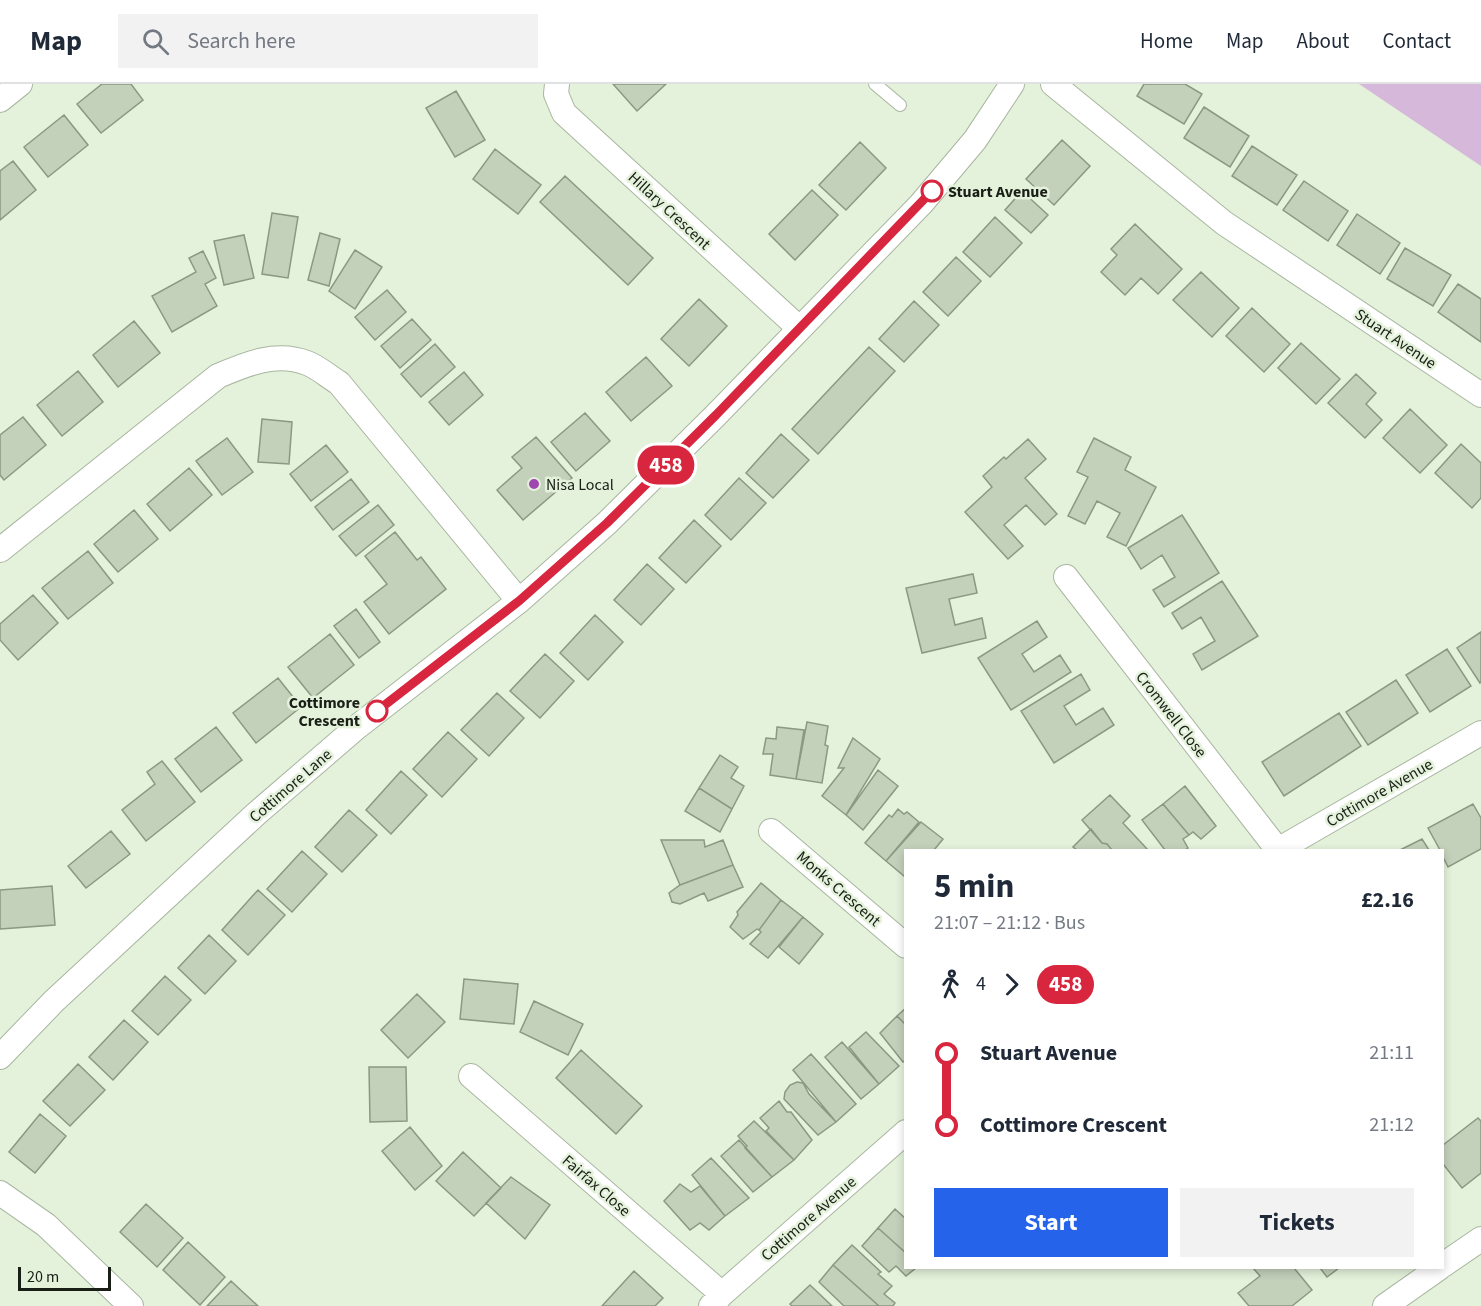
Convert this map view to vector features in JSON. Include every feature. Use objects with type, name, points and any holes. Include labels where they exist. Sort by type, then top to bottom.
[{"type":"street","points":[[0,100],[20,84]]},
{"type":"street","name":"Hillary Crescent","points":[[557,84],[556,94],[564,113],[799,328]]},
{"type":"street","name":"Cottimore Lane","points":[[3,1046],[290,785],[357,727],[519,601],[607,523],[716,415],[921,204],[975,140],[1012,84]]},
{"type":"street","name":"Stuart Avenue","points":[[1053,84],[1224,223],[1481,395]]},
{"type":"street","points":[[0,550],[218,376],[248,363],[278,358],[308,363],[339,383],[519,601]]},
{"type":"street","name":"Cromwell Close","points":[[1066,577],[1277,849]]},
{"type":"street","name":"Cottimore Avenue","points":[[1280,849],[1481,733]]},
{"type":"street","name":"Monks Crescent","points":[[771,831],[904,944]]},
{"type":"street","name":"Fairfax Close","points":[[471,1076],[717,1300]]},
{"type":"street","name":"Cottimore Avenue","points":[[717,1300],[904,1134]]},
{"type":"street","points":[[0,1193],[46,1225],[131,1306]]},
{"type":"street","points":[[1444,1264],[1481,1239]]},
{"type":"street","points":[[1385,1306],[1438,1269]]},
{"type":"lane","points":[[875,84],[900,105]]},
{"type":"shaded area","points":[[1359,84],[1481,84],[1481,166]]},
{"type":"building","points":[[102,84],[131,84],[143,100],[101,133],[77,104]]},
{"type":"building","points":[[613,84],[666,84],[637,111]]},
{"type":"building","points":[[1144,84],[1185,84],[1202,94],[1184,124],[1137,96]]},
{"type":"building","points":[[456,91],[485,140],[455,157],[426,108]]},
{"type":"building","points":[[1204,107],[1249,136],[1230,167],[1184,138]]},
{"type":"building","points":[[64,115],[88,145],[48,177],[24,147]]},
{"type":"building","points":[[1062,140],[1090,166],[1054,205],[1026,179]]},
{"type":"building","points":[[860,142],[886,168],[846,210],[819,185]]},
{"type":"building","points":[[1252,146],[1297,175],[1277,205],[1232,176]]},
{"type":"building","points":[[495,149],[541,185],[518,214],[473,179]]},
{"type":"building","points":[[13,161],[36,190],[0,220],[0,171]]},
{"type":"building","points":[[565,176],[653,258],[628,285],[540,202]]},
{"type":"building","points":[[1304,181],[1348,211],[1328,241],[1283,210]]},
{"type":"building","points":[[812,190],[838,215],[795,260],[769,234]]},
{"type":"building","points":[[1022,191],[1048,215],[1031,233],[1005,210]]},
{"type":"building","points":[[272,213],[298,217],[288,278],[262,274]]},
{"type":"building","points":[[1357,214],[1400,243],[1380,274],[1337,245]]},
{"type":"building","points":[[995,217],[1022,243],[990,277],[963,252]]},
{"type":"building","points":[[1135,224],[1182,269],[1158,294],[1141,278],[1125,295],[1101,272],[1117,255],[1111,249]]},
{"type":"building","points":[[320,233],[340,239],[329,286],[308,280]]},
{"type":"building","points":[[244,235],[254,278],[224,285],[214,241]]},
{"type":"building","points":[[1405,248],[1451,275],[1433,306],[1387,279]]},
{"type":"building","points":[[355,250],[382,267],[355,309],[329,291]]},
{"type":"building","points":[[203,251],[216,278],[205,284],[217,306],[172,332],[152,296],[196,272],[189,258]]},
{"type":"building","points":[[956,257],[981,281],[948,316],[923,292]]},
{"type":"building","points":[[1201,272],[1239,308],[1212,337],[1173,300]]},
{"type":"building","points":[[1458,284],[1481,299],[1481,342],[1438,312]]},
{"type":"building","points":[[387,290],[406,312],[375,340],[355,317]]},
{"type":"building","points":[[699,299],[727,326],[689,366],[661,339]]},
{"type":"building","points":[[914,301],[939,325],[904,362],[879,339]]},
{"type":"building","points":[[1252,308],[1290,344],[1264,372],[1226,336]]},
{"type":"building","points":[[412,319],[431,340],[400,368],[381,346]]},
{"type":"building","points":[[134,321],[160,353],[118,387],[93,355]]},
{"type":"building","points":[[1301,343],[1340,379],[1316,404],[1278,368]]},
{"type":"building","points":[[435,344],[455,367],[421,397],[401,374]]},
{"type":"building","points":[[869,347],[895,371],[818,454],[792,429]]},
{"type":"building","points":[[646,357],[672,386],[631,421],[606,392]]},
{"type":"building","points":[[78,371],[103,402],[62,436],[37,405]]},
{"type":"building","points":[[464,372],[483,395],[449,425],[429,402]]},
{"type":"building","points":[[1356,374],[1376,393],[1366,404],[1382,420],[1365,438],[1328,403]]},
{"type":"building","points":[[1410,409],[1447,445],[1420,473],[1383,438]]},
{"type":"building","points":[[585,413],[610,441],[576,471],[551,442]]},
{"type":"building","points":[[23,417],[46,445],[4,480],[0,475],[0,435]]},
{"type":"building","points":[[262,419],[292,422],[289,464],[258,462]]},
{"type":"building","points":[[781,434],[809,460],[773,498],[746,473]]},
{"type":"building","name":"Nisa Local","points":[[536,437],[572,478],[523,520],[497,490],[522,468],[512,457]]},
{"type":"building","points":[[227,438],[253,472],[222,495],[196,461]]},
{"type":"building","points":[[1094,438],[1131,457],[1125,470],[1156,487],[1126,546],[1107,537],[1120,513],[1097,501],[1085,524],[1068,516],[1088,477],[1077,472]]},
{"type":"building","points":[[1028,439],[1046,459],[1025,478],[1057,514],[1045,525],[1026,505],[1004,525],[1023,546],[1008,559],[965,512],[992,487],[983,476]]},
{"type":"building","points":[[1461,444],[1481,463],[1481,498],[1472,508],[1435,473]]},
{"type":"building","points":[[326,445],[348,472],[311,501],[290,474]]},
{"type":"building","points":[[189,468],[212,495],[170,531],[147,504]]},
{"type":"building","points":[[739,478],[766,503],[731,540],[705,515]]},
{"type":"building","points":[[351,479],[369,502],[333,530],[315,507]]},
{"type":"building","points":[[378,505],[394,525],[356,556],[339,536]]},
{"type":"building","points":[[134,510],[158,539],[118,572],[94,544]]},
{"type":"building","points":[[1182,515],[1219,573],[1164,607],[1153,590],[1175,577],[1162,555],[1141,569],[1128,548]]},
{"type":"building","points":[[694,520],[721,546],[686,583],[659,558]]},
{"type":"building","points":[[395,532],[417,560],[421,557],[446,589],[389,634],[364,602],[387,584],[365,556]]},
{"type":"building","points":[[88,551],[113,583],[68,619],[42,588]]},
{"type":"building","points":[[647,564],[674,589],[641,625],[614,600]]},
{"type":"building","points":[[973,574],[977,593],[949,599],[955,625],[982,618],[986,638],[922,653],[906,588]]},
{"type":"building","points":[[1222,581],[1258,636],[1202,670],[1193,654],[1215,641],[1201,617],[1182,629],[1172,613]]},
{"type":"building","points":[[33,595],[58,623],[18,660],[0,640],[0,624]]},
{"type":"building","points":[[356,609],[380,642],[359,658],[334,626]]},
{"type":"building","points":[[595,615],[623,642],[588,680],[560,653]]},
{"type":"building","points":[[1037,621],[1047,637],[1022,654],[1034,672],[1060,655],[1071,672],[1011,710],[978,658]]},
{"type":"building","points":[[1481,632],[1481,682],[1480,683],[1457,648]]},
{"type":"building","points":[[330,634],[354,665],[313,698],[288,667]]},
{"type":"building","points":[[1447,649],[1471,686],[1430,712],[1406,675]]},
{"type":"building","points":[[545,654],[574,681],[540,718],[510,691]]},
{"type":"building","points":[[1081,674],[1090,690],[1064,706],[1076,725],[1103,708],[1114,725],[1054,763],[1021,711]]},
{"type":"building","points":[[278,678],[301,707],[256,743],[233,713]]},
{"type":"building","points":[[1396,680],[1418,713],[1368,745],[1346,712]]},
{"type":"building","points":[[497,693],[524,718],[489,756],[461,730]]},
{"type":"building","points":[[1339,713],[1361,746],[1284,796],[1262,762]]},
{"type":"building","points":[[807,722],[828,726],[825,745],[828,746],[822,783],[796,779]]},
{"type":"building","points":[[216,727],[242,760],[201,792],[175,759]]},
{"type":"building","points":[[777,727],[804,730],[796,779],[770,775],[773,754],[763,754],[766,738],[776,739]]},
{"type":"building","points":[[448,732],[477,759],[442,797],[413,769]]},
{"type":"building","points":[[853,738],[880,759],[846,815],[822,796],[844,768],[838,768]]},
{"type":"building","points":[[720,755],[738,767],[731,778],[744,786],[732,809],[699,788]]},
{"type":"building","points":[[162,761],[195,802],[146,841],[122,810],[155,784],[147,772]]},
{"type":"building","points":[[878,770],[898,786],[863,830],[846,815]]},
{"type":"building","points":[[401,771],[427,795],[391,834],[366,810]]},
{"type":"building","points":[[1185,786],[1216,826],[1201,839],[1193,832],[1189,835],[1163,804]]},
{"type":"building","points":[[699,788],[732,809],[720,832],[685,811]]},
{"type":"building","points":[[1110,795],[1130,816],[1123,823],[1147,849],[1111,849],[1107,844],[1102,843],[1082,820]]},
{"type":"building","points":[[1163,804],[1189,835],[1183,839],[1188,848],[1164,849],[1142,820]]},
{"type":"building","points":[[1473,804],[1481,818],[1481,849],[1448,867],[1444,859],[1444,849],[1439,849],[1428,828]]},
{"type":"building","points":[[898,809],[904,814],[907,812],[919,822],[886,861],[865,843],[889,815],[892,817]]},
{"type":"building","points":[[349,810],[377,835],[342,872],[315,847]]},
{"type":"building","points":[[921,822],[943,839],[935,849],[904,849],[904,876],[886,861]]},
{"type":"building","points":[[1091,829],[1102,843],[1107,844],[1111,849],[1076,849],[1073,847]]},
{"type":"building","points":[[111,831],[130,854],[86,888],[68,866]]},
{"type":"building","points":[[1422,839],[1428,849],[1402,849]]},
{"type":"building","points":[[661,840],[704,840],[705,847],[723,840],[733,865],[680,885]]},
{"type":"building","points":[[302,851],[327,874],[292,912],[267,889]]},
{"type":"building","points":[[733,865],[743,887],[708,901],[704,893],[680,904],[672,902],[669,893],[680,885]]},
{"type":"building","points":[[761,883],[781,900],[759,930],[757,929],[743,939],[730,927],[738,915],[737,912]]},
{"type":"building","points":[[52,886],[55,925],[0,929],[0,890]]},
{"type":"building","points":[[258,890],[285,915],[248,955],[222,930]]},
{"type":"building","points":[[781,900],[803,917],[768,958],[750,944],[761,932],[759,930]]},
{"type":"building","points":[[803,917],[823,934],[799,964],[779,947]]},
{"type":"building","points":[[209,935],[236,961],[205,994],[178,968]]},
{"type":"building","points":[[165,976],[191,1000],[158,1035],[132,1011]]},
{"type":"building","points":[[464,979],[518,984],[514,1024],[460,1019]]},
{"type":"building","points":[[417,994],[445,1022],[408,1058],[381,1030]]},
{"type":"building","points":[[534,1001],[583,1024],[568,1055],[520,1032]]},
{"type":"building","points":[[904,1010],[904,1023],[897,1016]]},
{"type":"building","points":[[897,1016],[904,1023],[904,1061],[903,1062],[880,1033]]},
{"type":"building","points":[[124,1020],[148,1042],[113,1080],[89,1057]]},
{"type":"building","points":[[866,1032],[899,1066],[879,1084],[849,1047]]},
{"type":"building","points":[[842,1042],[879,1084],[861,1099],[825,1057]]},
{"type":"building","points":[[581,1050],[642,1106],[616,1134],[556,1078]]},
{"type":"building","points":[[811,1054],[856,1104],[836,1122],[793,1070]]},
{"type":"building","points":[[78,1064],[105,1090],[70,1126],[43,1101]]},
{"type":"building","points":[[369,1067],[406,1067],[407,1121],[370,1122]]},
{"type":"building","points":[[797,1082],[803,1083],[809,1094],[836,1122],[818,1135],[784,1099],[785,1092],[790,1085]]},
{"type":"building","points":[[779,1101],[787,1112],[791,1112],[812,1140],[794,1160],[766,1131],[769,1128],[760,1118]]},
{"type":"building","points":[[40,1114],[66,1136],[35,1173],[9,1152]]},
{"type":"building","points":[[1478,1118],[1481,1121],[1481,1173],[1462,1188],[1444,1165],[1444,1144]]},
{"type":"building","points":[[754,1121],[794,1160],[772,1177],[745,1148],[747,1146],[738,1136]]},
{"type":"building","points":[[410,1127],[442,1166],[415,1190],[382,1151]]},
{"type":"building","points":[[739,1140],[772,1177],[753,1192],[721,1156]]},
{"type":"building","points":[[463,1152],[501,1188],[474,1216],[436,1181]]},
{"type":"building","points":[[711,1158],[749,1198],[725,1216],[692,1175]]},
{"type":"building","points":[[511,1177],[550,1205],[525,1239],[486,1203]]},
{"type":"building","points":[[680,1184],[691,1192],[700,1186],[725,1216],[709,1230],[700,1223],[690,1230],[664,1201]]},
{"type":"building","points":[[146,1204],[183,1238],[157,1267],[120,1232]]},
{"type":"building","points":[[895,1209],[904,1217],[904,1251],[878,1228]]},
{"type":"building","points":[[878,1228],[904,1251],[904,1269],[915,1269],[906,1276],[896,1266],[889,1272],[862,1246]]},
{"type":"building","points":[[188,1242],[225,1277],[200,1305],[163,1270]]},
{"type":"building","points":[[852,1245],[881,1272],[878,1274],[892,1286],[884,1294],[895,1303],[893,1306],[879,1306],[833,1265]]},
{"type":"building","points":[[833,1265],[879,1306],[844,1306],[819,1282]]},
{"type":"building","points":[[1254,1269],[1295,1269],[1312,1290],[1292,1306],[1249,1306],[1238,1293],[1260,1276]]},
{"type":"building","points":[[1321,1269],[1338,1269],[1327,1277]]},
{"type":"building","points":[[634,1271],[663,1298],[655,1306],[602,1306]]},
{"type":"building","points":[[231,1281],[258,1306],[207,1306]]},
{"type":"building","points":[[810,1285],[832,1306],[792,1306],[790,1304]]},
{"type":"bus line","name":"458","points":[[377,711],[519,601],[607,523],[716,415],[932,191]]},
{"type":"place","name":"Stuart Avenue","points":[[932,191]]},
{"type":"place","name":"Nisa Local","points":[[534,484]]},
{"type":"place","name":"Cottimore Crescent","points":[[377,711]]}]
